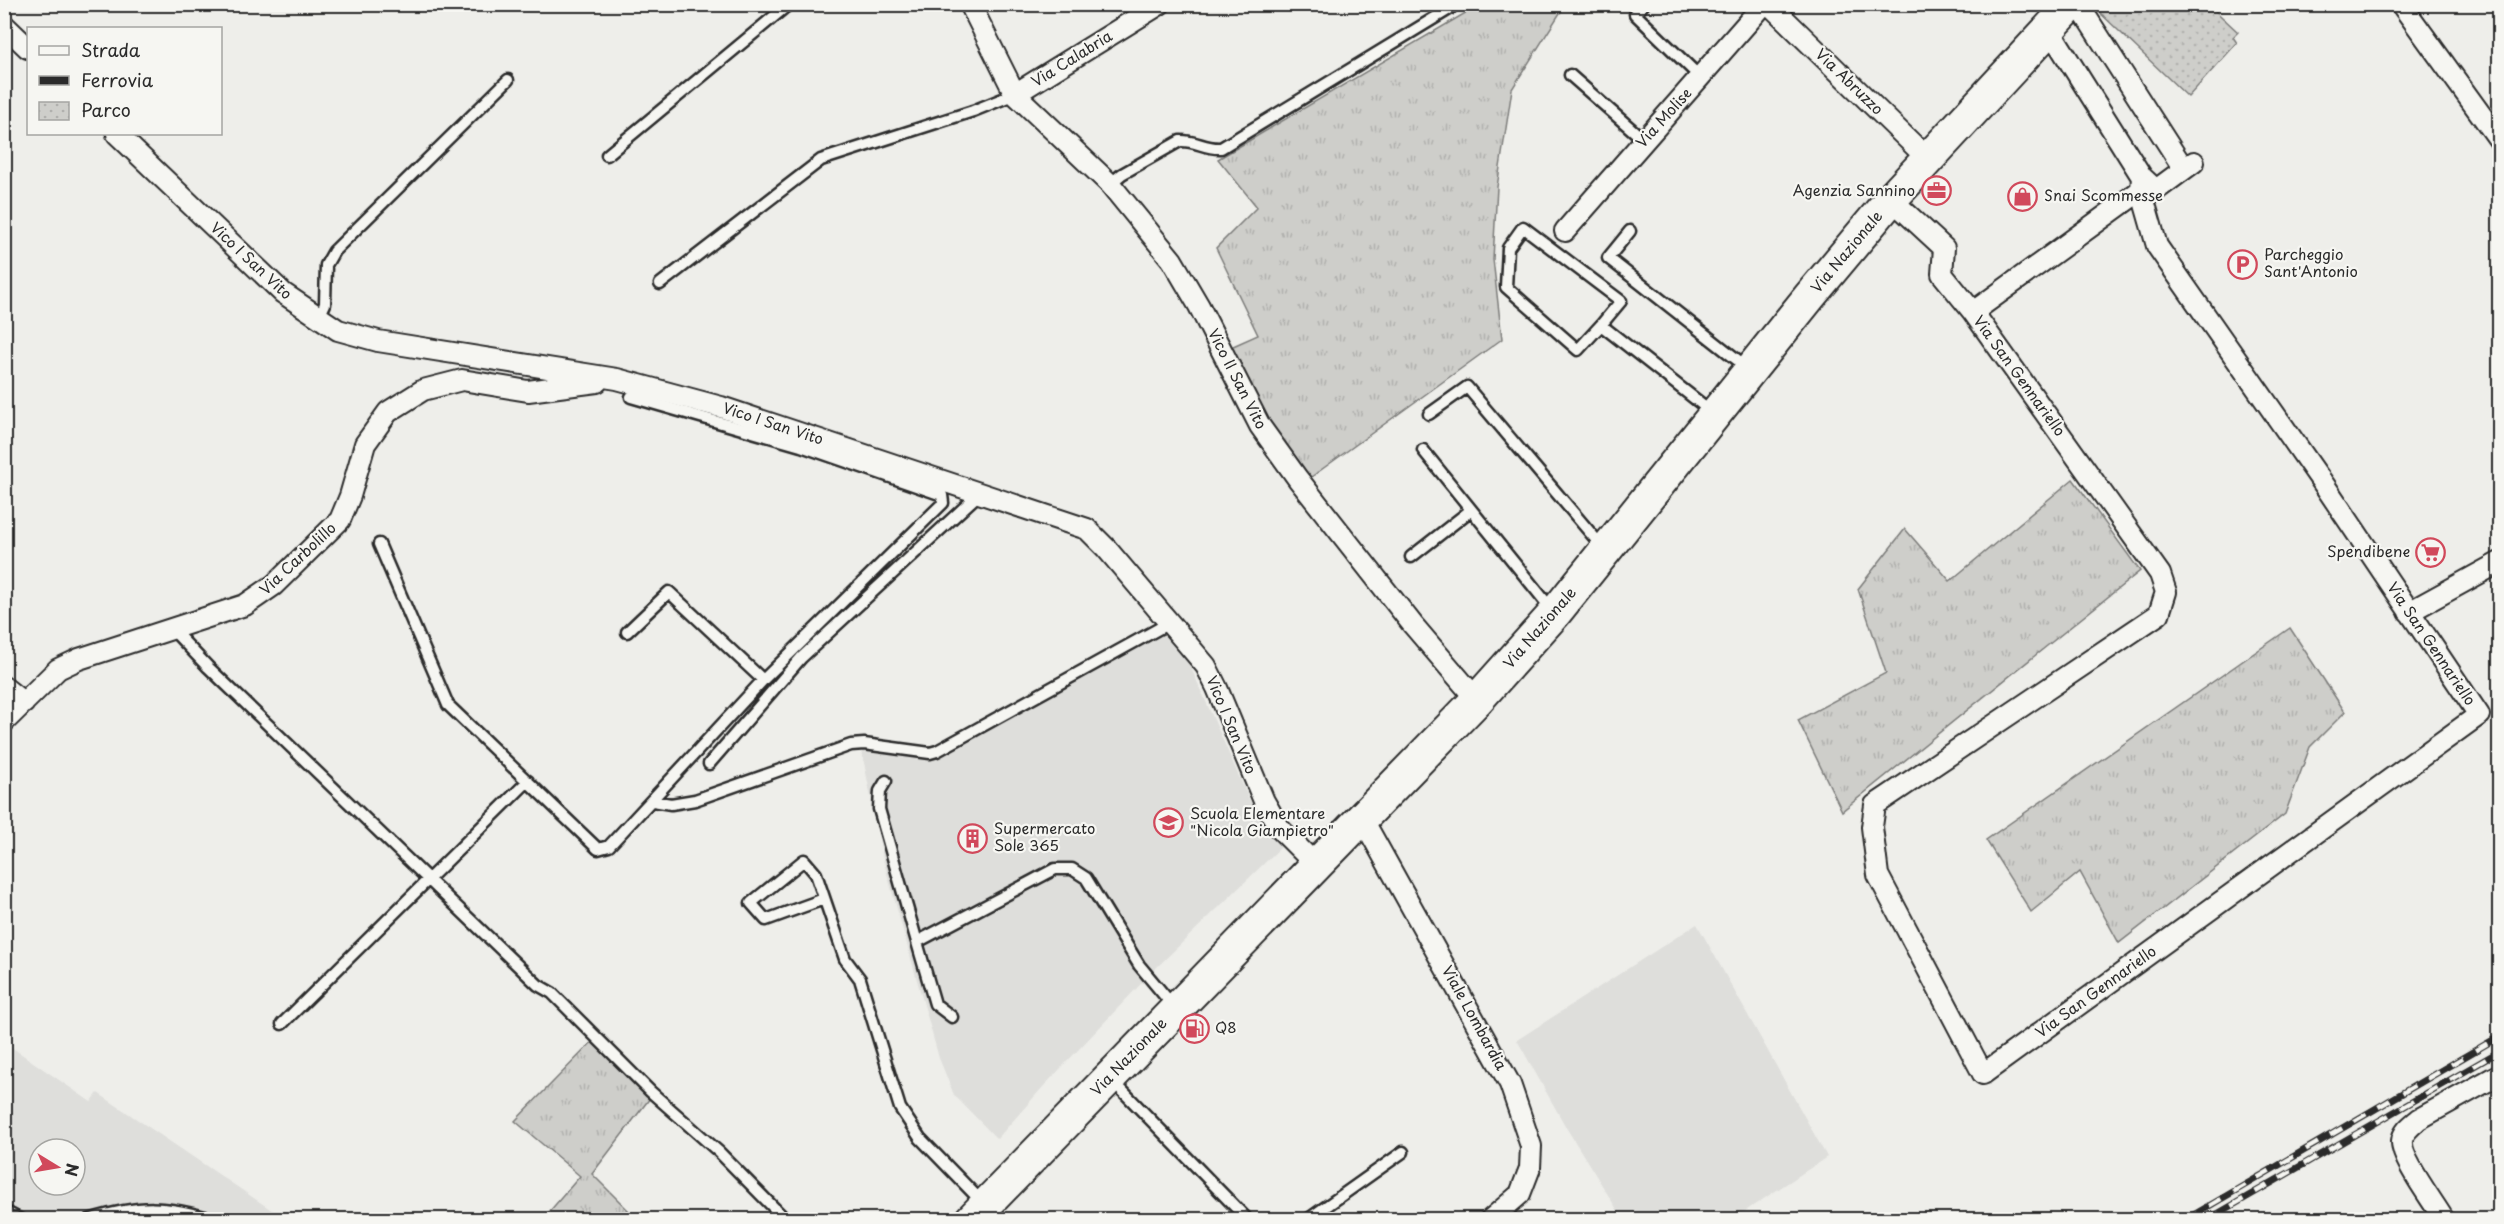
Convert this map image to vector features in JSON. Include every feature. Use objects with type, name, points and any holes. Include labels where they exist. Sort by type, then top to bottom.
[{"type":"main road","name":"Via Nazionale","points":[[978,1212],[1477,700],[1555,613],[1891,199],[2072,4]]},
{"type":"street","name":"Vico II San Vito","points":[[970,4],[1015,94],[1110,184],[1172,260],[1200,306],[1260,426],[1298,479],[1406,616],[1477,700]]},
{"type":"street","name":"Via Calabria","points":[[1015,94],[1160,4]]},
{"type":"street","name":"Via Molise","points":[[1565,231],[1764,4]]},
{"type":"street","name":"Via Abruzzo","points":[[1769,4],[1928,159]]},
{"type":"street","points":[[1973,312],[2146,185],[2189,166],[2078,4]]},
{"type":"street","points":[[2402,4],[2499,141]]},
{"type":"street","points":[[4,25],[27,47]]},
{"type":"street","name":"Via San Gennariello","points":[[1891,199],[1944,249],[1942,274],[1973,312],[2160,574],[2166,592],[2159,614],[1875,805],[1872,827],[1878,875],[1983,1074],[2479,715],[2325,486],[2157,246],[2146,185],[2049,29]]},
{"type":"street","name":"Vico I San Vito","points":[[118,135],[283,293],[338,330],[378,340],[617,379],[721,407],[1087,529],[1106,548],[1206,666],[1264,801],[1280,829],[1316,865]]},
{"type":"street","name":"Via Carbolillo","points":[[4,722],[58,669],[79,658],[245,605],[274,585],[340,520],[365,444],[388,412],[423,390],[462,380],[528,391],[617,379]]},
{"type":"street","points":[[2409,612],[2499,562]]},
{"type":"street","points":[[4,687],[24,703]]},
{"type":"street","name":"Viale Lombardia","points":[[1362,818],[1510,1084],[1524,1122],[1531,1146],[1530,1168],[1520,1194],[1490,1220]]},
{"type":"street","points":[[2444,1220],[2403,1153],[2402,1139],[2409,1127],[2419,1119],[2499,1074]]},
{"type":"lane","points":[[607,155],[789,4]]},
{"type":"lane","points":[[1644,4],[1635,14],[1700,77]]},
{"type":"lane","points":[[1110,184],[1122,174],[1180,141],[1190,140],[1208,148],[1221,148],[1451,8]]},
{"type":"lane","points":[[1570,75],[1644,140]]},
{"type":"lane","points":[[319,317],[325,304],[326,265],[334,251],[508,80]]},
{"type":"lane","points":[[660,284],[820,160],[973,111],[1015,94]]},
{"type":"lane","points":[[1523,226],[1621,301],[1601,325],[1578,350],[1506,287],[1508,248],[1523,226]]},
{"type":"lane","points":[[1630,231],[1608,258],[1751,371]]},
{"type":"lane","points":[[1601,325],[1716,415]]},
{"type":"lane","points":[[1429,414],[1467,387],[1606,551]]},
{"type":"lane","points":[[379,544],[448,705],[598,849],[609,846],[763,680],[943,503],[942,495],[801,446],[632,397]]},
{"type":"lane","points":[[1423,450],[1555,613]]},
{"type":"lane","points":[[709,764],[801,658],[980,493]]},
{"type":"lane","points":[[1411,557],[1471,510]]},
{"type":"lane","points":[[627,632],[669,592],[763,680]]},
{"type":"lane","points":[[652,801],[672,804],[695,800],[851,745],[864,744],[930,753],[937,751],[1169,623]]},
{"type":"lane","points":[[172,629],[429,881],[538,985],[552,993],[651,1092],[719,1152],[786,1220]]},
{"type":"lane","points":[[886,781],[880,790],[879,809],[935,1004],[952,1017]]},
{"type":"lane","points":[[282,1024],[528,782]]},
{"type":"lane","points":[[824,899],[766,920],[751,903],[804,860],[816,874],[845,959],[860,979],[900,1108],[920,1138],[978,1212]]},
{"type":"lane","points":[[917,942],[1055,869],[1072,869],[1086,878],[1140,965],[1176,1010]]},
{"type":"lane","points":[[1109,1078],[1248,1220]]},
{"type":"lane","points":[[1307,1220],[1403,1152]]},
{"type":"lane","points":[[89,1220],[112,1212],[148,1206],[194,1213],[216,1220]]},
{"type":"lane","points":[[4,1211],[21,1220]]},
{"type":"shaded area","points":[[1164,629],[1188,661],[1249,799],[1281,847],[1155,969],[997,1139],[954,1095],[939,1058],[883,859],[861,747],[933,749]]},
{"type":"shaded area","points":[[1697,924],[1827,1157],[1733,1219],[1623,1219],[1567,1129],[1517,1040]]},
{"type":"shaded area","points":[[4,1042],[91,1102],[98,1093],[285,1219],[5,1219]]},
{"type":"green space","points":[[2102,4],[2209,5],[2238,32],[2233,37],[2237,43],[2188,97],[2097,10]]},
{"type":"green space","points":[[1479,5],[1565,5],[1512,89],[1497,187],[1493,259],[1502,339],[1307,480],[1264,422],[1231,347],[1258,335],[1216,248],[1257,207],[1218,159]]},
{"type":"green space","points":[[2073,479],[2140,571],[1842,811],[1798,720],[1886,673],[1858,589],[1905,529],[1950,581]]},
{"type":"green space","points":[[2290,628],[2345,712],[2310,747],[2285,814],[2119,943],[2080,872],[2031,912],[1986,840]]},
{"type":"green space","points":[[593,1041],[650,1098],[592,1174],[637,1219],[543,1219],[580,1176],[515,1121]]},
{"type":"railway","points":[[2185,1220],[2500,1036]]},
{"type":"railway","points":[[2207,1220],[2500,1051]]},
{"type":"place","name":"Agenzia Sannino","points":[[1936,191]]},
{"type":"place","name":"Snai Scommesse","points":[[2023,196]]},
{"type":"place","name":"Parcheggio Sant'Antonio","points":[[2243,264]]},
{"type":"place","name":"Spendibene","points":[[2431,552]]},
{"type":"place","name":"Scuola Elementare \"Nicola Giampietro\"","points":[[1169,823]]},
{"type":"place","name":"Supermercato Sole 365","points":[[973,838]]},
{"type":"place","name":"Q8","points":[[1194,1028]]}]
